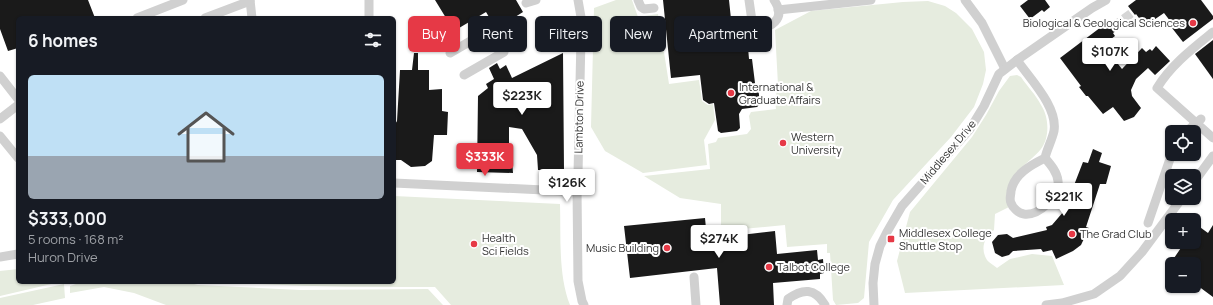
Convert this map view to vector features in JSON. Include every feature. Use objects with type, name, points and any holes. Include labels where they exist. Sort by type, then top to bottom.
[{"type":"street","points":[[142,16],[183,0]]},
{"type":"street","points":[[369,0],[369,16]]},
{"type":"street","points":[[526,4],[536,0]]},
{"type":"street","name":"Lambton Drive","points":[[580,0],[581,37],[577,189],[578,281],[584,305]]},
{"type":"street","points":[[638,0],[641,7],[644,9],[654,8]]},
{"type":"street","points":[[749,0],[753,28],[766,27],[776,20],[778,10],[777,4],[774,0]]},
{"type":"street","points":[[778,10],[871,0]]},
{"type":"street","points":[[964,0],[982,23],[1005,69]]},
{"type":"street","name":"Middlesex Drive","points":[[874,305],[873,283],[876,264],[880,246],[887,232],[902,206],[970,129],[984,106],[999,74],[1092,8],[1106,0]]},
{"type":"street","points":[[210,16],[250,1],[252,16]]},
{"type":"street","points":[[1213,32],[1194,47],[1165,75],[1157,88],[1198,121],[1213,138]]},
{"type":"street","points":[[450,53],[468,43]]},
{"type":"street","points":[[464,74],[504,52]]},
{"type":"street","points":[[1017,60],[1049,104],[1054,117],[1054,131],[1045,158],[1029,166],[1012,183],[1010,200],[1012,206],[1017,211],[1024,214],[1040,210],[1051,202],[1056,193],[1059,184],[1058,176],[1045,158]]},
{"type":"street","points":[[0,76],[16,96]]},
{"type":"street","points":[[0,119],[16,107]]},
{"type":"street","points":[[1194,125],[1198,121]]},
{"type":"street","points":[[0,136],[16,156]]},
{"type":"street","points":[[1201,172],[1213,156]]},
{"type":"street","points":[[1148,223],[1169,161]]},
{"type":"street","points":[[396,183],[564,190],[577,189]]},
{"type":"street","points":[[1046,305],[1062,303],[1094,294],[1120,276],[1142,252],[1177,205]]},
{"type":"street","points":[[0,257],[16,254]]},
{"type":"street","points":[[694,277],[696,305]]},
{"type":"street","points":[[787,305],[788,298],[797,292],[813,292],[820,297],[825,305]]},
{"type":"shaded area","points":[[616,0],[632,0],[638,16],[610,16],[610,52],[664,52],[669,84],[699,80],[702,101],[708,105],[713,104],[715,120],[704,140],[707,165],[643,173],[605,151],[591,127],[593,52],[602,52],[602,16],[594,16],[594,8]]},
{"type":"shaded area","points":[[928,1],[945,6],[956,13],[972,29],[984,52],[986,70],[983,84],[974,107],[951,137],[893,200],[869,242],[864,298],[858,303],[836,305],[833,300],[830,253],[827,253],[827,244],[787,247],[785,225],[721,231],[721,204],[680,198],[644,176],[710,169],[708,144],[716,142],[718,138],[747,134],[751,129],[749,116],[751,112],[776,109],[775,100],[778,85],[775,30],[811,11]]},
{"type":"shaded area","points":[[658,14],[658,16],[645,16]]},
{"type":"shaded area","points":[[1017,75],[1021,77],[1044,110],[1047,121],[1046,139],[1041,149],[1022,167],[1017,174],[1013,185],[1009,207],[995,214],[994,230],[988,236],[984,244],[984,252],[987,260],[997,268],[1010,259],[1032,254],[1052,256],[1064,285],[905,293],[897,261],[910,212],[972,137],[999,91],[1010,76]]},
{"type":"shaded area","name":"Health Sci Fields","points":[[396,196],[560,204],[562,268],[566,293],[570,305],[451,305],[435,287],[252,284],[396,284]]},
{"type":"shaded area","points":[[16,269],[16,284],[51,284],[0,296],[0,271]]},
{"type":"shaded area","points":[[64,284],[65,298],[33,305],[0,305],[0,298]]},
{"type":"shaded area","points":[[76,284],[194,284],[300,290],[428,289],[443,305],[166,305],[134,293],[104,287],[70,293],[70,286]]},
{"type":"building","points":[[0,0],[88,0],[94,16],[16,16],[16,49],[8,51],[0,29]]},
{"type":"building","points":[[435,0],[516,0],[523,12],[517,16],[488,16],[486,12],[479,16],[468,16],[468,23],[460,27],[460,16],[445,16]]},
{"type":"building","points":[[663,0],[729,0],[731,16],[674,16],[674,52],[748,52],[749,59],[752,59],[755,83],[758,86],[760,104],[757,107],[742,109],[739,114],[740,128],[737,131],[721,133],[718,131],[714,103],[709,104],[703,100],[700,75],[671,78],[666,16],[665,16]]},
{"type":"building","points":[[1028,0],[1045,0],[1050,7],[1044,12],[1042,10],[1030,19],[1020,6]]},
{"type":"building","points":[[1136,0],[1201,0],[1213,16],[1213,19],[1183,42],[1172,28],[1174,26],[1164,13],[1145,26],[1128,6]]},
{"type":"building","points":[[1109,21],[1116,31],[1113,33],[1115,36],[1103,45],[1122,69],[1142,48],[1146,52],[1150,49],[1152,51],[1156,46],[1170,61],[1155,75],[1148,68],[1136,79],[1131,90],[1132,96],[1141,108],[1134,117],[1124,121],[1113,107],[1103,114],[1079,87],[1081,86],[1060,58]]},
{"type":"building","points":[[1213,40],[1213,79],[1195,54]]},
{"type":"building","points":[[414,53],[418,53],[418,70],[429,70],[429,90],[442,89],[442,111],[448,112],[447,135],[434,135],[432,161],[425,166],[411,167],[401,160],[396,160],[396,123],[400,70],[412,70]]},
{"type":"building","points":[[563,53],[564,170],[538,170],[537,155],[522,129],[509,127],[509,160],[512,160],[513,173],[477,172],[478,96],[488,88],[486,84],[494,79],[489,68],[497,63],[500,69],[506,65],[512,78]]},
{"type":"building","points":[[1093,149],[1102,153],[1099,162],[1111,166],[1106,184],[1100,184],[1086,227],[1089,228],[1081,245],[1073,251],[1056,259],[1052,250],[1043,252],[1041,249],[1013,251],[1009,255],[1002,257],[995,253],[992,242],[998,235],[1007,234],[1013,238],[1047,230],[1046,227],[1052,225],[1064,211],[1083,162],[1088,163]]},
{"type":"building","points":[[705,218],[707,239],[775,231],[777,254],[817,250],[818,260],[823,259],[824,273],[820,274],[820,279],[773,283],[774,305],[720,305],[717,268],[630,278],[624,226]]},
{"type":"building","points":[[1213,225],[1213,297],[1201,288],[1201,257],[1175,257],[1180,249],[1201,249],[1201,228],[1208,233]]},
{"type":"tunnel","points":[[1113,27],[1133,12]]},
{"type":"place","name":"Biological & Geological Sciences","points":[[1193,23]]},
{"type":"place","name":"International & Graduate Affairs","points":[[731,93]]},
{"type":"place","name":"Western University","points":[[783,143]]},
{"type":"place","name":"The Grad Club","points":[[1072,234]]},
{"type":"place","name":"Middlesex College Shuttle Stop","points":[[891,239]]},
{"type":"place","name":"Health Sci Fields","points":[[474,244]]},
{"type":"place","name":"Music Building","points":[[667,248]]},
{"type":"place","name":"Talbot College","points":[[769,267]]}]
